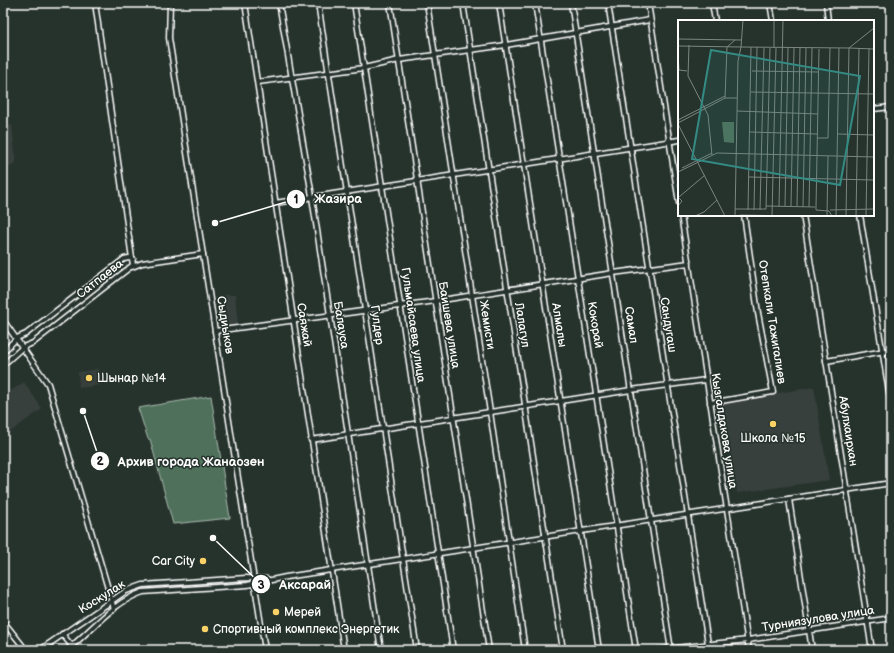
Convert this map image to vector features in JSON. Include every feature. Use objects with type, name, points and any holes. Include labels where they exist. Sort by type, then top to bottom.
[{"type":"street","points":[[95,3],[133,260],[142,263]]},
{"type":"street","name":"Сыдиыков","points":[[170,3],[170,38],[265,650]]},
{"type":"street","name":"Саяжай","points":[[245,3],[344,650]]},
{"type":"street","name":"Балауса","points":[[279,3],[312,196],[329,316],[381,650]]},
{"type":"street","name":"Гулдер","points":[[318,3],[382,430],[417,650]]},
{"type":"street","name":"Гульмайсаева улица","points":[[354,3],[453,650]]},
{"type":"street","name":"Баишева улица","points":[[390,3],[489,650]]},
{"type":"street","name":"Жемисти","points":[[427,3],[525,650]]},
{"type":"street","name":"Лалагул","points":[[463,3],[563,650]]},
{"type":"street","name":"Алмалы","points":[[500,3],[599,650]]},
{"type":"street","name":"Кокорай","points":[[535,3],[636,650]]},
{"type":"street","name":"Самал","points":[[571,3],[671,649]]},
{"type":"street","name":"Сандугаш","points":[[608,3],[668,386],[686,514],[709,650]]},
{"type":"street","points":[[648,3],[678,197]]},
{"type":"street","points":[[712,3],[715,20]]},
{"type":"street","points":[[770,3],[773,20]]},
{"type":"street","points":[[826,3],[828,20]]},
{"type":"street","points":[[890,3],[891,12]]},
{"type":"street","points":[[258,82],[364,68],[434,54],[506,45],[650,20]]},
{"type":"street","points":[[874,109],[891,107]]},
{"type":"street","points":[[275,203],[382,185],[452,176],[678,140]]},
{"type":"street","name":"Кызгалдакова улица","points":[[681,216],[749,650]]},
{"type":"street","name":"Отепкали Тажигалиев","points":[[710,403],[773,392],[758,313],[744,216]]},
{"type":"street","name":"Абулхаирхан","points":[[803,216],[872,650]]},
{"type":"street","points":[[860,216],[891,404]]},
{"type":"street","points":[[124,259],[132,248]]},
{"type":"street","points":[[132,267],[142,263],[203,254]]},
{"type":"street","name":"Сатпаева","points":[[3,352],[17,338],[26,334],[124,259],[129,258],[133,260],[132,267],[33,343],[23,347],[3,365]]},
{"type":"street","points":[[216,331],[472,296],[613,272],[689,263]]},
{"type":"street","points":[[3,320],[48,384],[114,609]]},
{"type":"street","points":[[826,361],[891,350]]},
{"type":"street","points":[[311,440],[382,430],[561,400],[706,380]]},
{"type":"street","points":[[281,578],[726,507],[891,483]]},
{"type":"street","points":[[789,499],[812,650]]},
{"type":"street","name":"Коскулак","points":[[40,650],[126,591],[143,585],[254,578],[281,578]]},
{"type":"street","name":"Коскулак","points":[[67,650],[114,609],[133,595],[143,592],[255,584],[281,578]]},
{"type":"street","name":"Турниязулова улица","points":[[657,650],[748,640],[809,629],[891,618]]},
{"type":"street","points":[[3,621],[26,650]]},
{"type":"street","points":[[62,634],[72,646]]},
{"type":"shaded area","points":[[12,125],[16,162],[3,173],[3,127]]},
{"type":"shaded area","points":[[223,295],[235,295],[238,324],[228,325]]},
{"type":"shaded area","name":"Шынар №14","points":[[98,369],[102,382],[100,382],[100,385],[79,388],[78,372]]},
{"type":"shaded area","points":[[24,382],[42,409],[3,437],[3,407],[8,403],[4,398],[8,395],[8,393]]},
{"type":"shaded area","name":"Школа №15","points":[[814,387],[829,480],[737,493],[723,402]]},
{"type":"green space","points":[[211,396],[230,518],[173,524],[150,439],[148,439],[138,408]]},
{"type":"place","name":"Жазира","points":[[215,223]]},
{"type":"place","name":"Шынар №14","points":[[89,378]]},
{"type":"place","name":"Архив города Жанаозен","points":[[83,411]]},
{"type":"place","name":"Школа №15","points":[[773,424]]},
{"type":"place","name":"Аксарай","points":[[213,538]]},
{"type":"place","name":"Car City","points":[[203,561]]},
{"type":"place","name":"Мерей","points":[[276,612]]},
{"type":"place","name":"Спортивный комплекс Энергетик","points":[[205,629]]}]
